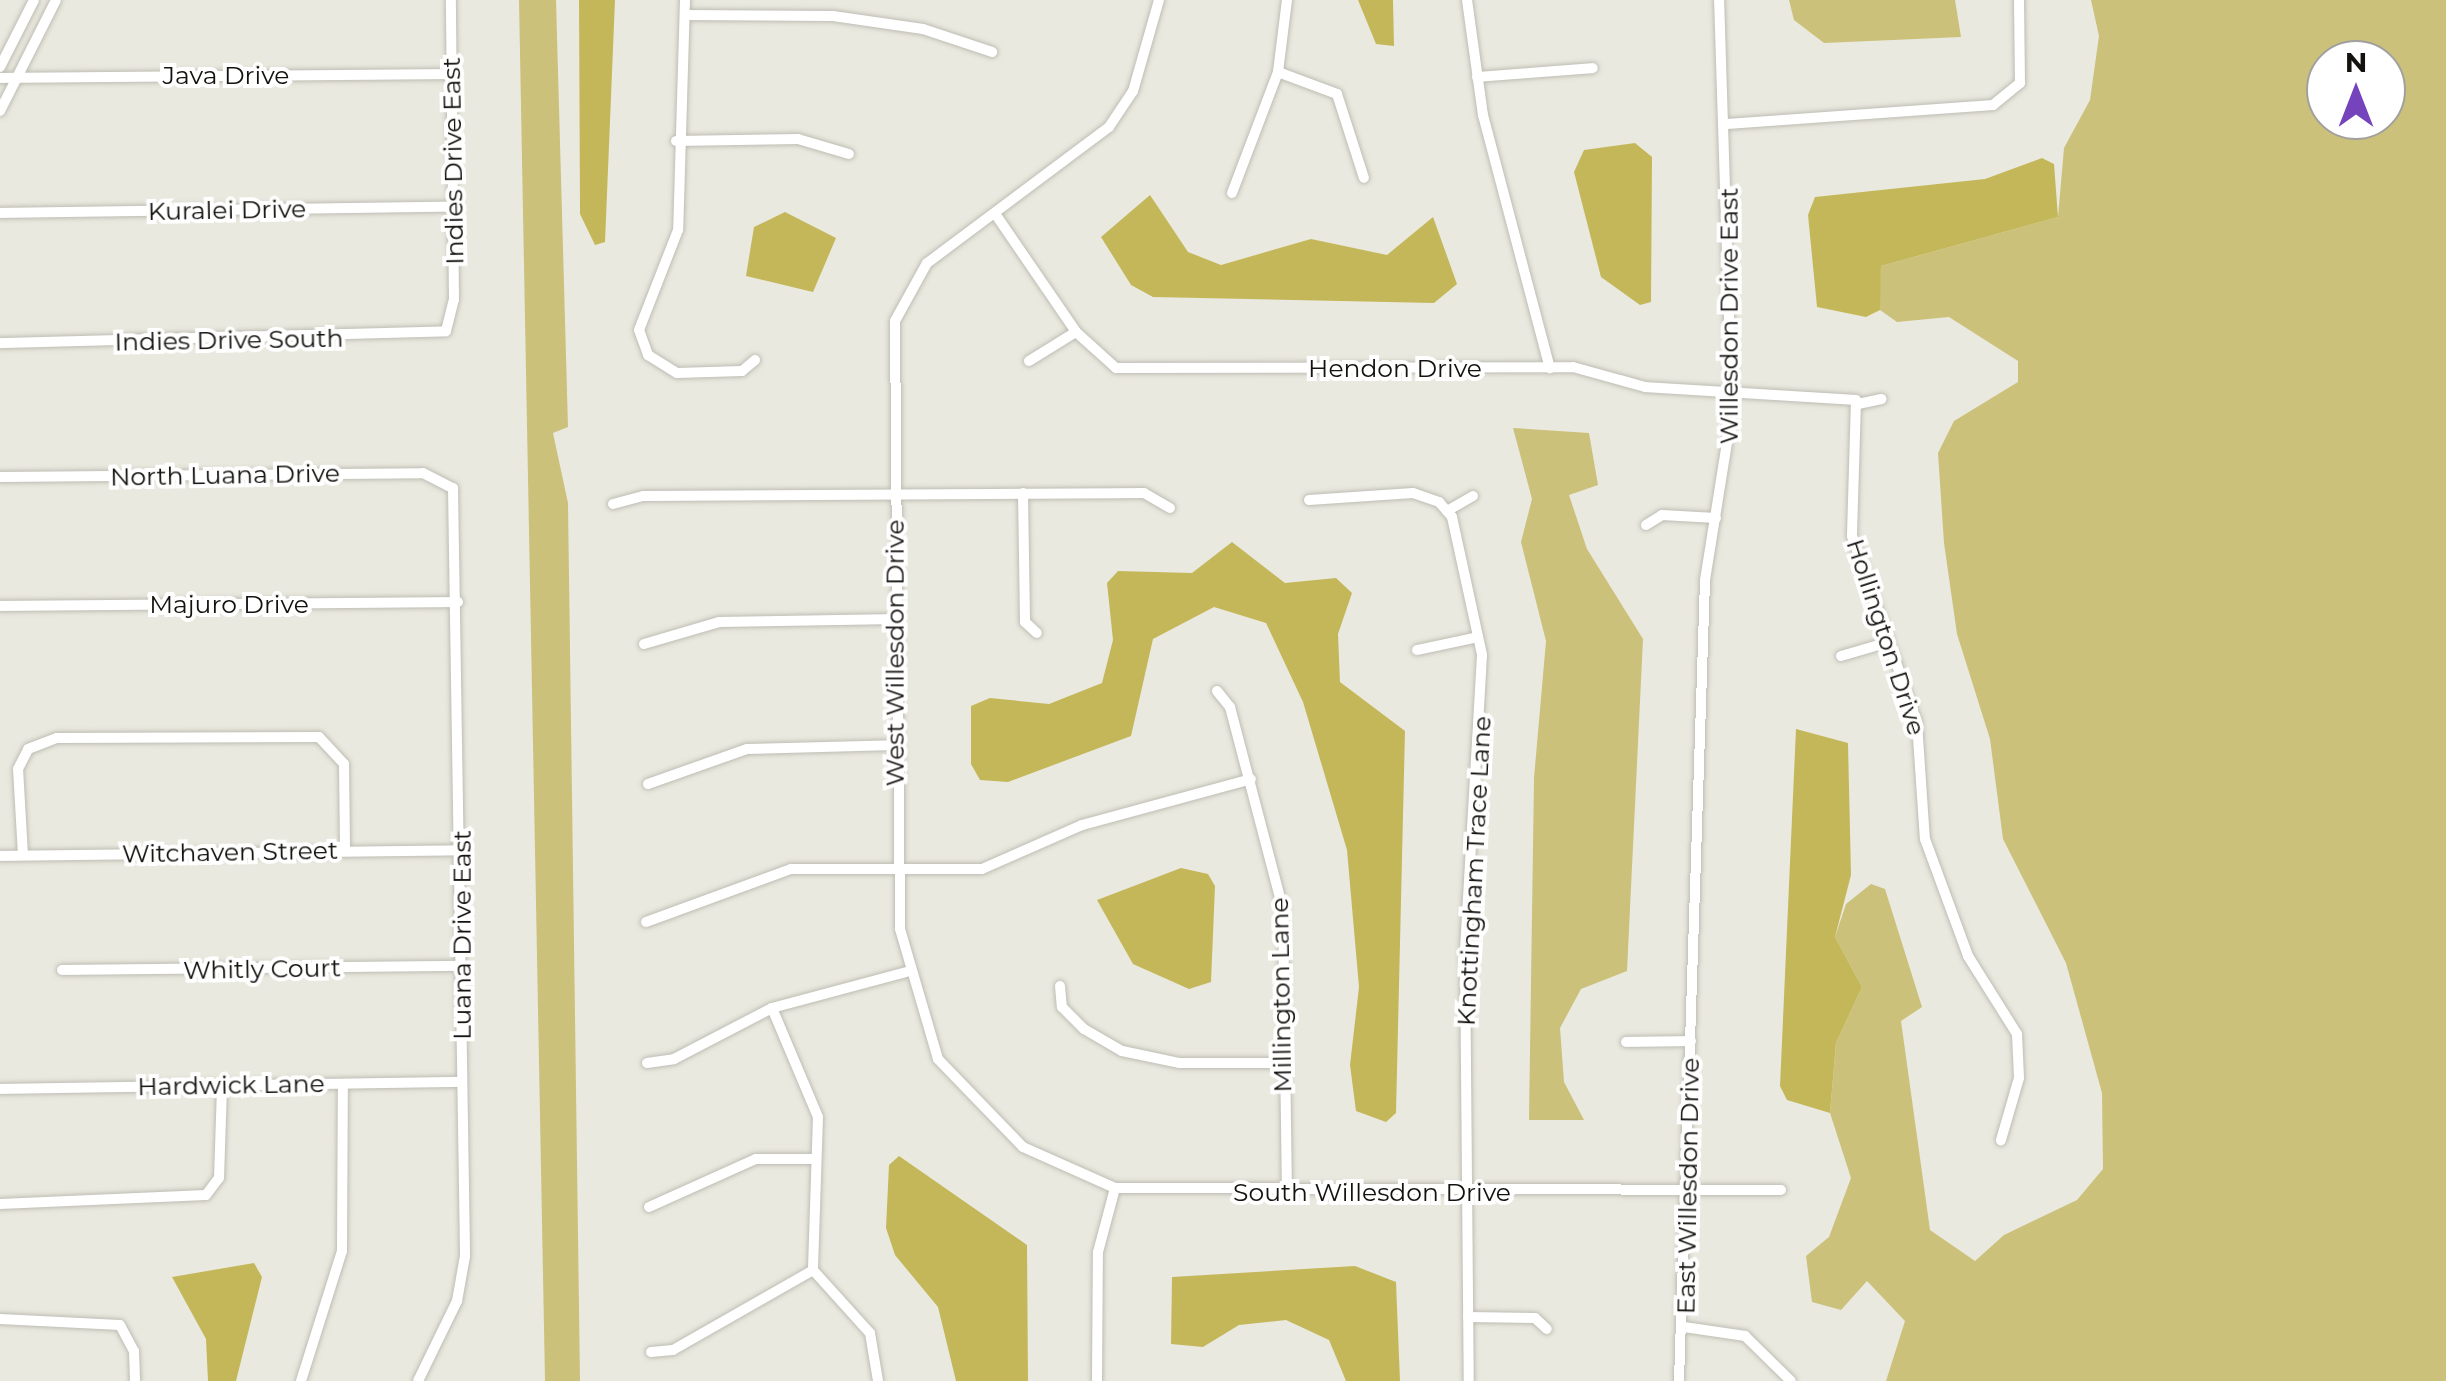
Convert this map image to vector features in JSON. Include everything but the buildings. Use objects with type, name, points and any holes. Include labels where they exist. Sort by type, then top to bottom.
[{"type":"street","points":[[0,67],[34,0]]},
{"type":"street","points":[[0,110],[56,0]]},
{"type":"street","name":"Indies Drive East","points":[[451,0],[452,322]]},
{"type":"street","points":[[685,0],[676,141],[678,230],[642,342],[677,372],[742,371],[755,360]]},
{"type":"street","name":"West Willesdon Drive","points":[[985,1113],[938,1059],[906,972],[898,870],[895,745],[898,619],[894,494],[899,304],[927,263],[1110,126],[1133,91],[1159,0]]},
{"type":"street","points":[[1232,193],[1278,72],[1287,0]]},
{"type":"street","points":[[1467,0],[1477,77],[1550,368]]},
{"type":"street","name":"Willesdon Drive East","points":[[1693,991],[1706,580],[1732,390],[1727,124],[1719,0]]},
{"type":"street","points":[[1727,124],[1993,105],[2020,83],[2019,0]]},
{"type":"street","points":[[686,16],[832,16],[923,29],[992,52]]},
{"type":"street","points":[[1477,77],[1593,68]]},
{"type":"street","points":[[1278,72],[1337,94],[1364,178]]},
{"type":"street","name":"Java Drive","points":[[0,78],[451,74]]},
{"type":"street","points":[[676,141],[798,139],[848,154]]},
{"type":"street","name":"Kuralei Drive","points":[[0,213],[454,207]]},
{"type":"street","name":"Hendon Drive","points":[[996,215],[1076,332],[1100,360],[1130,371],[1550,368],[1645,387],[1825,391],[1859,406]]},
{"type":"street","name":"Indies Drive South","points":[[0,343],[421,338],[452,322]]},
{"type":"street","points":[[1029,361],[1076,332]]},
{"type":"street","points":[[1859,406],[1881,399]]},
{"type":"street","name":"Hollington Drive","points":[[1859,406],[1852,536],[1920,738],[1925,839],[1968,956],[2017,1034],[2020,1078],[2001,1140]]},
{"type":"street","name":"North Luana Drive","points":[[0,477],[423,473],[448,481]]},
{"type":"street","name":"Luana Drive East","points":[[418,1381],[463,1279],[458,602],[448,481]]},
{"type":"street","points":[[1022,493],[1025,622],[1037,633]]},
{"type":"street","points":[[613,504],[1022,493],[1152,494],[1170,508]]},
{"type":"street","points":[[1309,500],[1413,493],[1447,512],[1473,496]]},
{"type":"street","name":"Knottingham Trace Lane","points":[[1447,512],[1478,638],[1465,952],[1469,1381]]},
{"type":"street","points":[[1646,525],[1662,514],[1716,518]]},
{"type":"street","name":"Majuro Drive","points":[[0,606],[458,602]]},
{"type":"street","points":[[644,644],[719,622],[898,619]]},
{"type":"street","points":[[1416,650],[1478,638]]},
{"type":"street","points":[[1841,656],[1888,642]]},
{"type":"street","name":"Millington Lane","points":[[1217,690],[1251,779],[1283,909],[1287,1190]]},
{"type":"street","points":[[22,855],[18,770],[36,743],[318,737],[344,764],[345,851]]},
{"type":"street","points":[[648,784],[747,749],[895,745]]},
{"type":"street","points":[[646,922],[770,872],[982,869],[1082,825],[1251,779]]},
{"type":"street","name":"Witchaven Street","points":[[0,856],[460,850]]},
{"type":"street","name":"Whitly Court","points":[[62,970],[462,966]]},
{"type":"street","points":[[647,1063],[674,1059],[772,1008],[906,972]]},
{"type":"street","points":[[1060,986],[1062,1007],[1084,1030],[1122,1051],[1179,1063],[1283,1064]]},
{"type":"street","name":"East Willesdon Drive","points":[[1679,1381],[1691,1193],[1693,991]]},
{"type":"street","points":[[772,1008],[812,1092],[816,1159],[812,1270],[870,1334],[878,1381]]},
{"type":"street","points":[[1626,1042],[1691,1041]]},
{"type":"street","name":"Hardwick Lane","points":[[0,1088],[462,1082]]},
{"type":"street","points":[[301,1381],[342,1252],[343,1084]]},
{"type":"street","points":[[0,1204],[206,1194],[220,1178],[222,1086]]},
{"type":"street","name":"South Willesdon Drive","points":[[985,1113],[1052,1164],[1115,1188],[1468,1193],[1781,1190]]},
{"type":"street","points":[[649,1207],[756,1159],[816,1159]]},
{"type":"street","points":[[1098,1381],[1098,1252],[1115,1188]]},
{"type":"street","points":[[652,1352],[673,1350],[812,1270]]},
{"type":"street","points":[[1468,1317],[1536,1318],[1548,1329]]},
{"type":"street","points":[[0,1319],[110,1320],[131,1341],[134,1381]]},
{"type":"street","points":[[1684,1327],[1745,1336],[1791,1381]]},
{"type":"shaded area","points":[[519,0],[556,0],[568,427],[553,433],[568,503],[580,1381],[545,1381]]},
{"type":"shaded area","points":[[579,0],[615,0],[605,242],[595,245],[580,214]]},
{"type":"shaded area","points":[[1358,0],[1393,0],[1394,46],[1376,44]]},
{"type":"shaded area","points":[[1789,0],[1955,0],[1961,37],[1824,43],[1794,20]]},
{"type":"shaded area","points":[[2091,0],[2446,0],[2446,1381],[1886,1381],[1905,1321],[1867,1281],[1841,1310],[1812,1302],[1806,1256],[1829,1237],[1851,1178],[1830,1113],[1836,1043],[1862,987],[1835,937],[1846,904],[1871,884],[1885,889],[1922,1007],[1901,1021],[1930,1230],[1975,1261],[2004,1235],[2077,1200],[2103,1169],[2102,1093],[2066,963],[2003,839],[1990,739],[1957,634],[1944,543],[1938,453],[1954,421],[2018,382],[2018,361],[1949,317],[1897,322],[1880,310],[1881,266],[2058,217],[2064,148],[2090,100],[2099,36]]},
{"type":"shaded area","points":[[1635,143],[1652,157],[1651,302],[1640,305],[1601,277],[1574,172],[1584,150]]},
{"type":"shaded area","points":[[2042,158],[2054,164],[2058,217],[1881,266],[1880,310],[1866,317],[1817,307],[1808,215],[1815,197],[1985,179]]},
{"type":"shaded area","points":[[1150,195],[1188,252],[1221,265],[1311,239],[1387,255],[1433,217],[1457,284],[1434,303],[1153,297],[1131,285],[1101,237]]},
{"type":"shaded area","points":[[785,212],[836,238],[813,292],[746,276],[754,227]]},
{"type":"shaded area","points":[[1513,428],[1589,433],[1598,485],[1569,495],[1587,549],[1643,639],[1627,971],[1581,989],[1560,1028],[1564,1082],[1584,1120],[1529,1120],[1534,778],[1546,641],[1521,542],[1532,499]]},
{"type":"shaded area","points":[[1232,542],[1285,583],[1336,578],[1352,593],[1338,634],[1340,682],[1405,731],[1396,1113],[1386,1122],[1356,1111],[1350,1065],[1359,987],[1347,850],[1303,702],[1266,623],[1214,607],[1153,639],[1131,736],[1008,782],[980,780],[971,764],[971,706],[990,698],[1049,704],[1102,683],[1113,640],[1107,583],[1118,571],[1192,573]]},
{"type":"shaded area","points":[[1796,729],[1848,743],[1851,875],[1835,937],[1862,987],[1836,1043],[1830,1113],[1787,1100],[1780,1086]]},
{"type":"shaded area","points":[[1181,868],[1208,874],[1215,886],[1211,982],[1189,989],[1133,964],[1097,900]]},
{"type":"shaded area","points":[[899,1156],[1027,1245],[1028,1381],[956,1381],[938,1307],[895,1255],[886,1228],[889,1165]]},
{"type":"shaded area","points":[[254,1263],[262,1277],[236,1381],[208,1381],[206,1339],[172,1277]]},
{"type":"shaded area","points":[[1355,1266],[1396,1282],[1400,1381],[1346,1381],[1329,1340],[1286,1320],[1239,1325],[1203,1347],[1171,1344],[1172,1277]]}]
